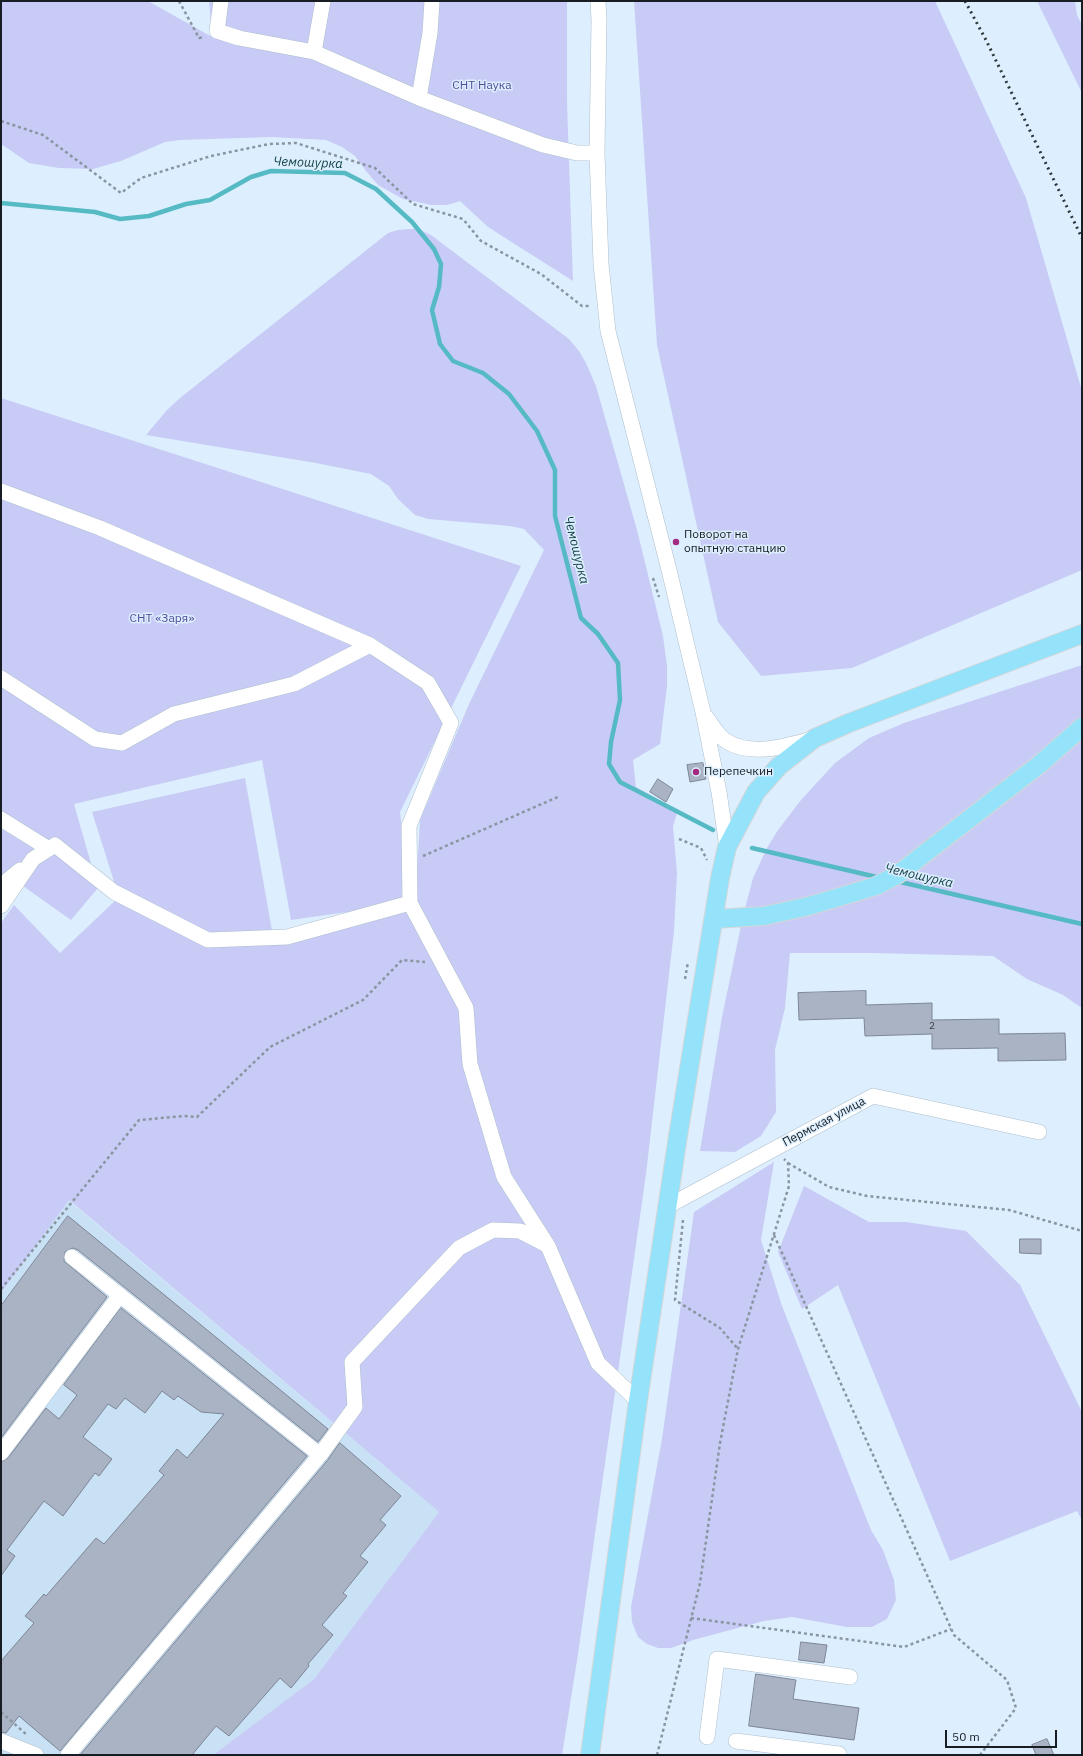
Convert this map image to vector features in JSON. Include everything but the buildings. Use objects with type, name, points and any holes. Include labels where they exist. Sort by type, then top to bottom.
[{"type":"main road","points":[[590,1755],[638,1401],[720,878],[727,848],[756,792],[779,766],[815,738],[849,723],[1082,634]]},
{"type":"main road","points":[[714,920],[764,916],[809,906],[876,886],[897,875],[1034,768],[1082,727]]},
{"type":"street","points":[[221,1],[217,32],[239,38],[314,52],[419,98],[543,145],[578,153],[598,153]]},
{"type":"street","points":[[314,52],[323,1]]},
{"type":"street","points":[[419,98],[430,33],[432,1]]},
{"type":"street","points":[[598,1],[600,20],[598,153],[601,264],[608,331],[669,570],[703,712],[719,792],[727,848]]},
{"type":"street","points":[[1,491],[100,528],[370,645],[428,683],[451,724],[409,826],[410,903],[466,1008],[470,1064],[504,1177],[548,1246],[598,1363],[638,1401]]},
{"type":"street","points":[[1,678],[95,739],[122,743],[174,714],[294,684],[370,645]]},
{"type":"street","points":[[703,712],[714,730],[726,741],[742,747],[760,749],[781,747],[815,738]]},
{"type":"street","points":[[1,819],[49,849]]},
{"type":"street","points":[[1,883],[3,884],[33,859],[55,845],[114,892],[208,940],[287,937],[410,903]]},
{"type":"street","points":[[1,906],[33,859]]},
{"type":"street","name":"Пермская улица","points":[[668,1206],[873,1096],[1039,1132]]},
{"type":"street","points":[[68,1755],[320,1455],[355,1407],[352,1362],[459,1248],[493,1230],[520,1231],[548,1246]]},
{"type":"street","points":[[72,1257],[320,1455]]},
{"type":"street","points":[[1,1453],[120,1295]]},
{"type":"street","points":[[707,1737],[717,1660],[850,1677]]},
{"type":"street","points":[[736,1740],[839,1754]]},
{"type":"street","points":[[1,1741],[36,1755]]},
{"type":"path","points":[[179,1],[199,38],[217,32]]},
{"type":"path","points":[[1,121],[43,135],[121,193],[141,178],[211,156],[269,144],[296,143],[374,168],[413,204],[463,219],[481,241],[541,274],[582,306],[606,304]]},
{"type":"path","points":[[410,861],[432,853],[560,796]]},
{"type":"path","points":[[679,839],[701,848],[708,862]]},
{"type":"path","points":[[1,1289],[139,1120],[185,1116],[197,1117],[270,1047],[362,1000],[402,960],[443,963]]},
{"type":"path","points":[[776,1149],[788,1163],[829,1187],[867,1196],[1009,1210],[1082,1231]]},
{"type":"path","points":[[657,1755],[700,1583],[720,1443],[738,1349],[789,1186],[788,1163]]},
{"type":"path","points":[[774,1234],[954,1636],[1007,1680],[1016,1708],[980,1755]]},
{"type":"path","points":[[691,1618],[904,1647],[950,1628]]},
{"type":"shaded area","points":[[68,1200],[439,1512],[314,1679],[213,1755],[1,1755],[1,1293]]},
{"type":"green space","name":"СНТ Наука","points":[[1,1],[148,1],[212,37],[209,1],[567,1],[567,102],[573,281],[488,227],[460,201],[447,205],[431,205],[403,199],[378,185],[355,156],[342,147],[326,140],[271,137],[180,140],[165,142],[121,161],[93,169],[59,168],[29,163],[1,144]]},
{"type":"green space","points":[[634,1],[935,1],[1026,198],[1082,391],[1082,570],[852,668],[761,676],[718,622],[657,345]]},
{"type":"green space","points":[[1037,1],[1075,1],[1077,15],[1082,25],[1082,93]]},
{"type":"green space","points":[[418,229],[431,235],[569,339],[579,351],[596,386],[637,530],[663,636],[667,666],[667,686],[660,744],[633,760],[636,787],[678,810],[673,826],[677,873],[674,931],[646,1174],[578,1654],[562,1755],[213,1755],[314,1679],[439,1512],[69,1200],[1,1293],[1,923],[14,905],[60,953],[119,897],[92,812],[245,778],[274,942],[415,910],[420,820],[469,704],[544,550],[524,529],[510,526],[428,519],[415,515],[398,499],[389,486],[371,474],[316,463],[146,435],[167,410],[180,398],[388,233]]},
{"type":"green space","name":"СНТ «Заря»","points":[[1,398],[521,566],[400,812],[410,903],[291,920],[262,760],[74,804],[98,888],[71,920],[13,879],[1,895]]},
{"type":"green space","points":[[1082,665],[1082,1008],[1063,995],[1027,979],[993,956],[872,953],[790,953],[785,1008],[775,1050],[776,1112],[761,1136],[735,1152],[700,1151],[722,1017],[743,916],[753,878],[767,848],[778,830],[801,800],[835,763],[869,738],[904,723]]},
{"type":"green space","points":[[774,1162],[761,1240],[782,1306],[871,1530],[883,1550],[894,1580],[896,1600],[887,1619],[872,1627],[847,1627],[792,1617],[764,1621],[693,1640],[671,1648],[658,1648],[647,1644],[638,1637],[632,1622],[631,1607],[662,1439],[694,1212]]},
{"type":"green space","points":[[804,1186],[869,1222],[906,1222],[966,1231],[1020,1285],[1082,1412],[1082,1520],[1077,1511],[950,1561],[838,1285],[802,1309],[778,1252]]},
{"type":"waterway","name":"Чемошурка","points":[[1,203],[95,212],[120,219],[149,216],[186,204],[210,200],[251,177],[271,171],[345,173],[376,189],[412,222],[434,249],[441,264],[439,287],[432,310],[440,344],[453,361],[483,373],[509,394],[537,431],[555,470],[555,516],[581,618],[598,634],[618,663],[620,700],[611,742],[609,764],[620,782],[713,830]]},
{"type":"waterway","name":"Чемошурка","points":[[752,848],[881,878]]},
{"type":"waterway","name":"Чемошурка","points":[[896,881],[1082,924]]},
{"type":"railway","points":[[965,1],[986,40],[1082,238]]},
{"type":"place","name":"Поворот на опытную станцию","points":[[676,542]]},
{"type":"place","name":"Перепечкин","points":[[696,772]]}]
